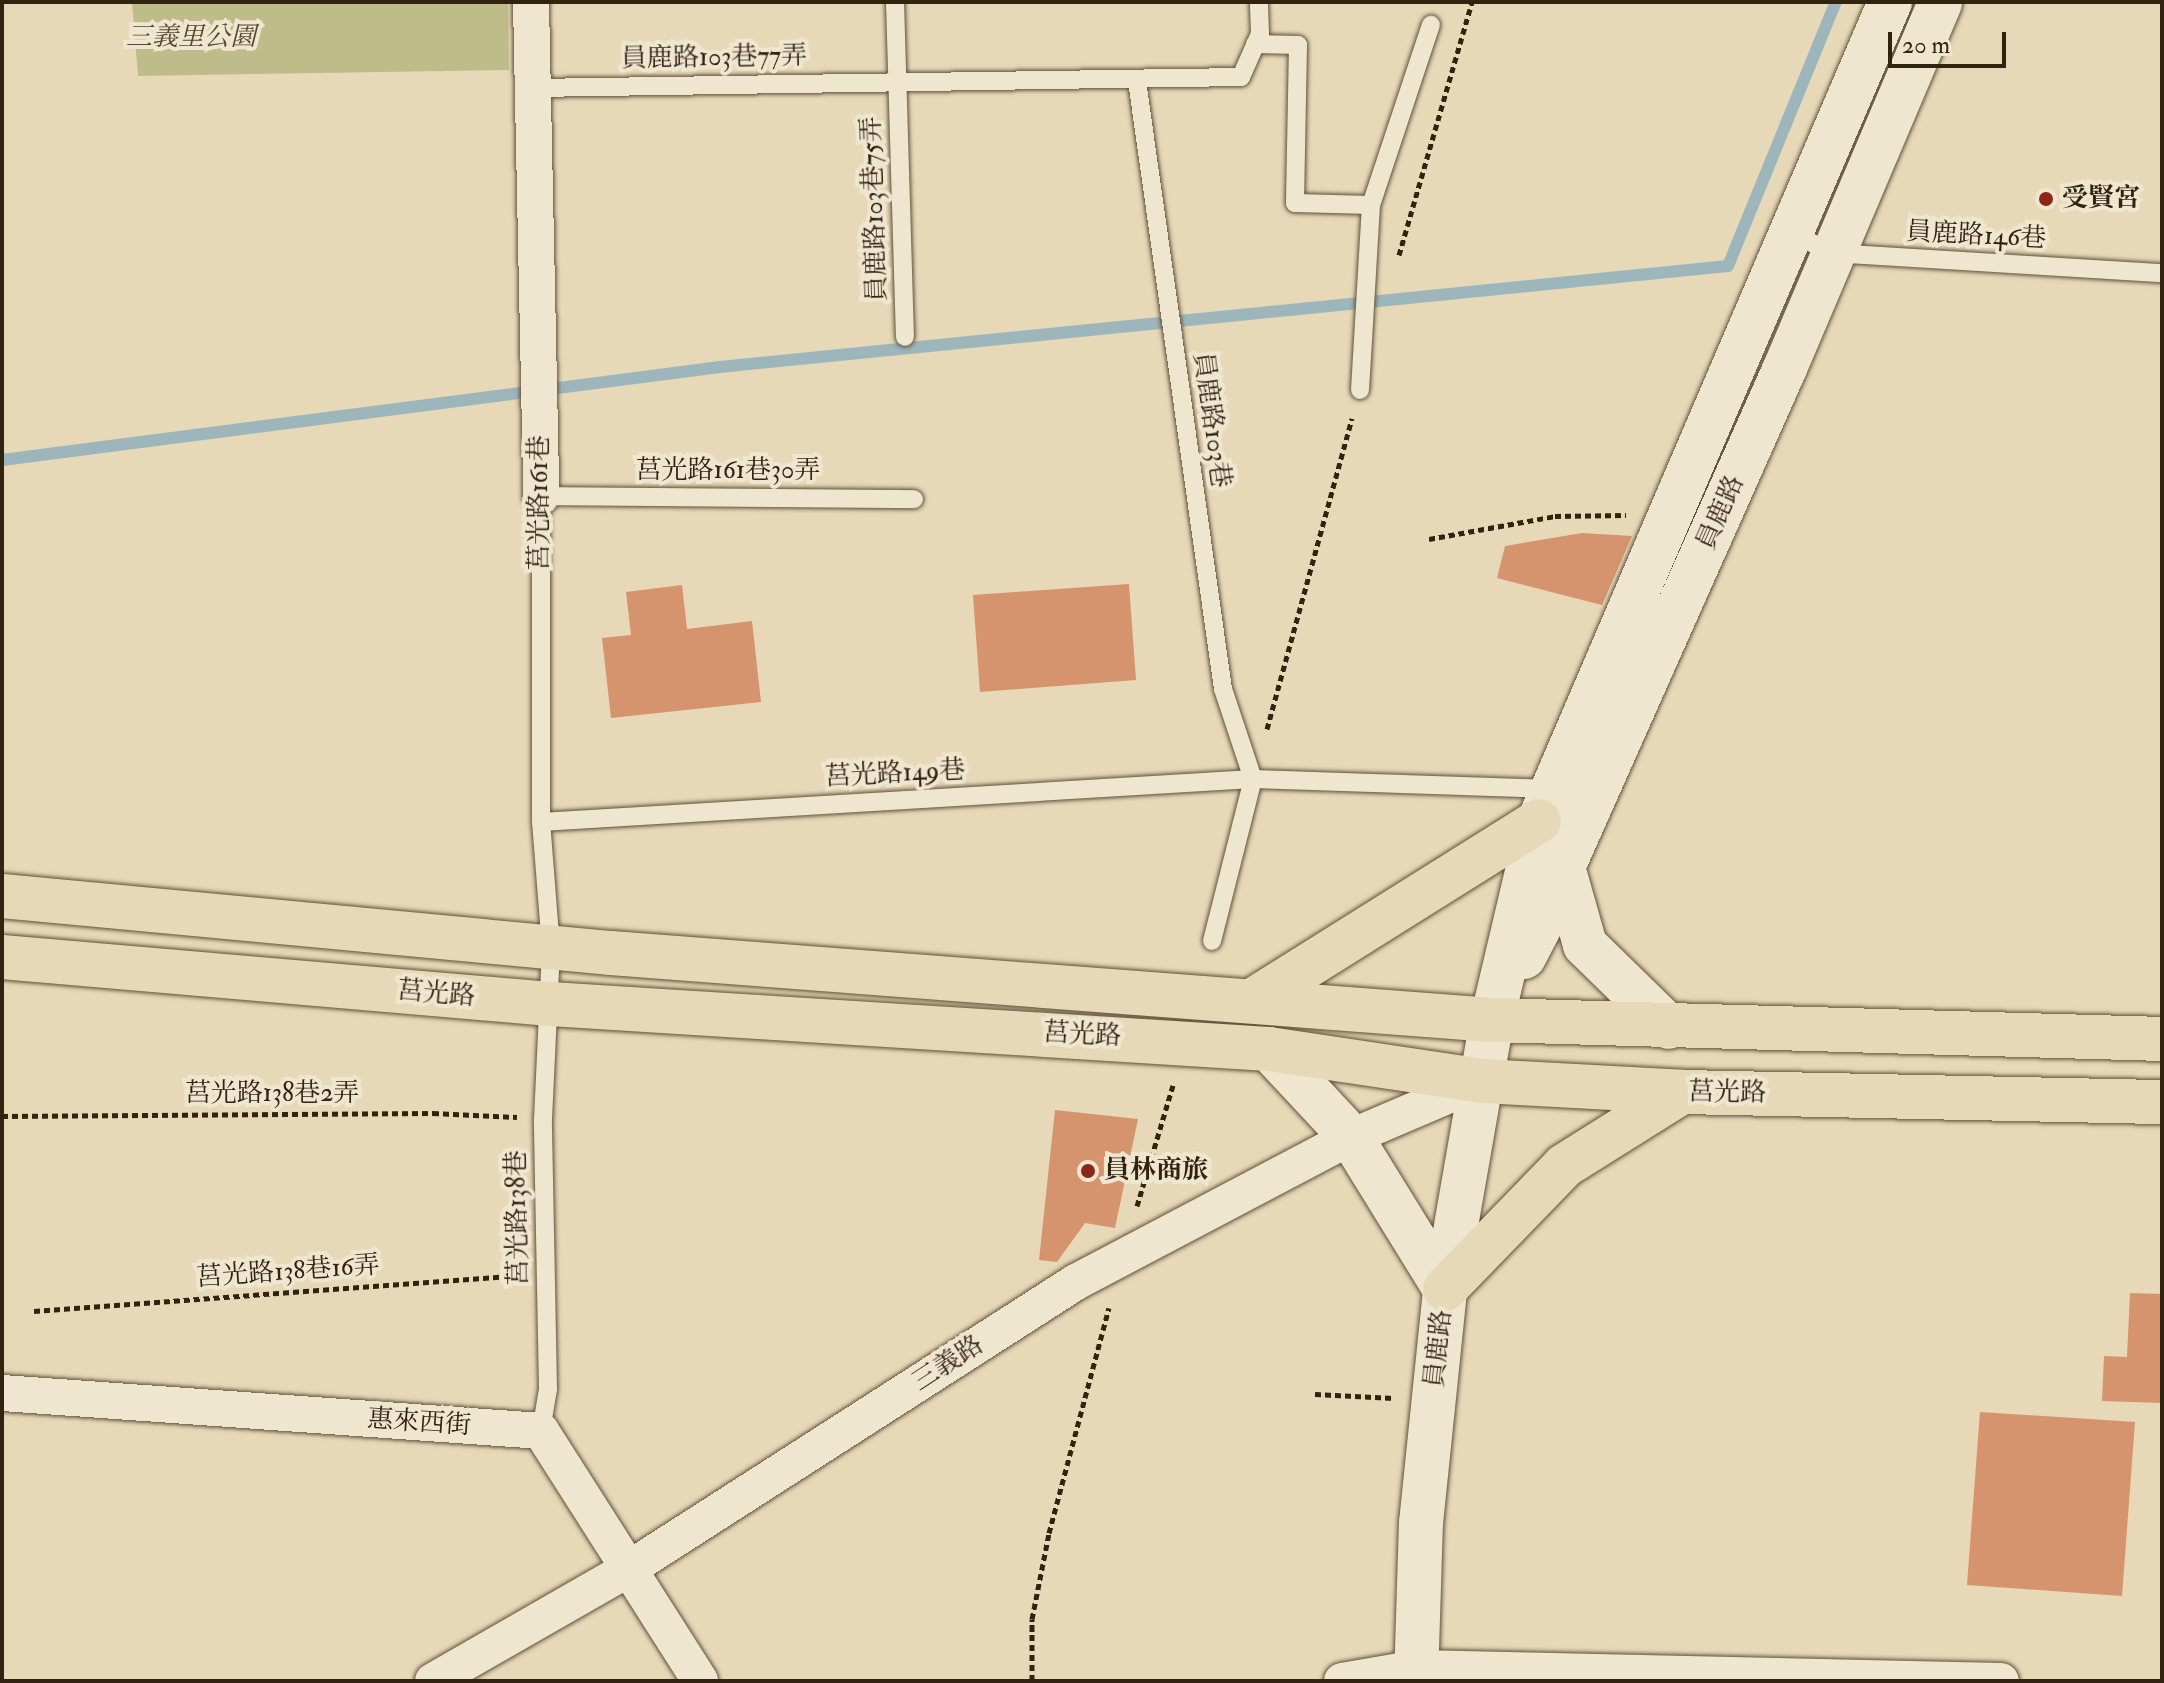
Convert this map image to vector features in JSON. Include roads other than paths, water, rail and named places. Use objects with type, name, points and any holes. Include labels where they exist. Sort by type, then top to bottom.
[{"type":"main road","points":[[1255,999],[1546,805]]},
{"type":"main road","name":"莒光路","points":[[2,896],[551,948],[1255,999],[1492,1020],[2162,1039]]},
{"type":"main road","name":"莒光路","points":[[2,957],[550,1004],[1269,1049],[1482,1081],[1682,1092],[2162,1102]]},
{"type":"main road","points":[[1445,1289],[1564,1166],[1682,1092]]},
{"type":"street","name":"莒光路161巷","points":[[531,2],[541,496]]},
{"type":"street","name":"員鹿路","points":[[1417,1675],[1421,1523],[1445,1289],[1492,1020],[1546,805],[1890,2]]},
{"type":"street","name":"員鹿路","points":[[1492,1020],[1561,886],[1563,867],[1940,2]]},
{"type":"street","points":[[1563,867],[1585,945],[1669,1027]]},
{"type":"street","points":[[1269,1049],[1351,1137],[1445,1289]]},
{"type":"street","name":"三義路","points":[[433,1681],[627,1570],[1076,1282],[1351,1137],[1482,1081]]},
{"type":"street","name":"惠來西街","points":[[2,1393],[541,1431]]},
{"type":"street","points":[[541,1431],[700,1681]]},
{"type":"street","points":[[1342,1681],[1417,1675],[2001,1681]]},
{"type":"lane","points":[[895,2],[897,80],[1137,81],[1241,77],[1255,44],[1259,2]]},
{"type":"lane","points":[[1360,390],[1371,205],[1431,25]]},
{"type":"lane","points":[[1255,44],[1298,45],[1295,203],[1371,205]]},
{"type":"lane","name":"員鹿路103巷77弄","points":[[533,88],[897,80]]},
{"type":"lane","name":"員鹿路103巷75弄","points":[[897,80],[905,337]]},
{"type":"lane","name":"員鹿路103巷","points":[[1137,81],[1223,689],[1253,779]]},
{"type":"lane","name":"員鹿路146巷","points":[[1792,233],[1832,253],[2162,273]]},
{"type":"lane","name":"莒光路161巷30弄","points":[[541,496],[914,499]]},
{"type":"lane","name":"莒光路161巷","points":[[541,496],[541,822],[551,948],[550,1004]]},
{"type":"lane","points":[[1212,941],[1253,779],[1546,805]]},
{"type":"lane","name":"莒光路149巷","points":[[541,822],[1253,779]]},
{"type":"lane","name":"莒光路138巷","points":[[541,1431],[548,1389],[543,1119],[550,1004]]},
{"type":"waterway","points":[[2,460],[720,367],[1728,266],[1836,2]]},
{"type":"place","name":"受賢宮","points":[[2046,199]]},
{"type":"place","name":"員林商旅","points":[[1088,1171]]},
{"type":"park label","name":"三義里公園","points":[[191,38]]}]
